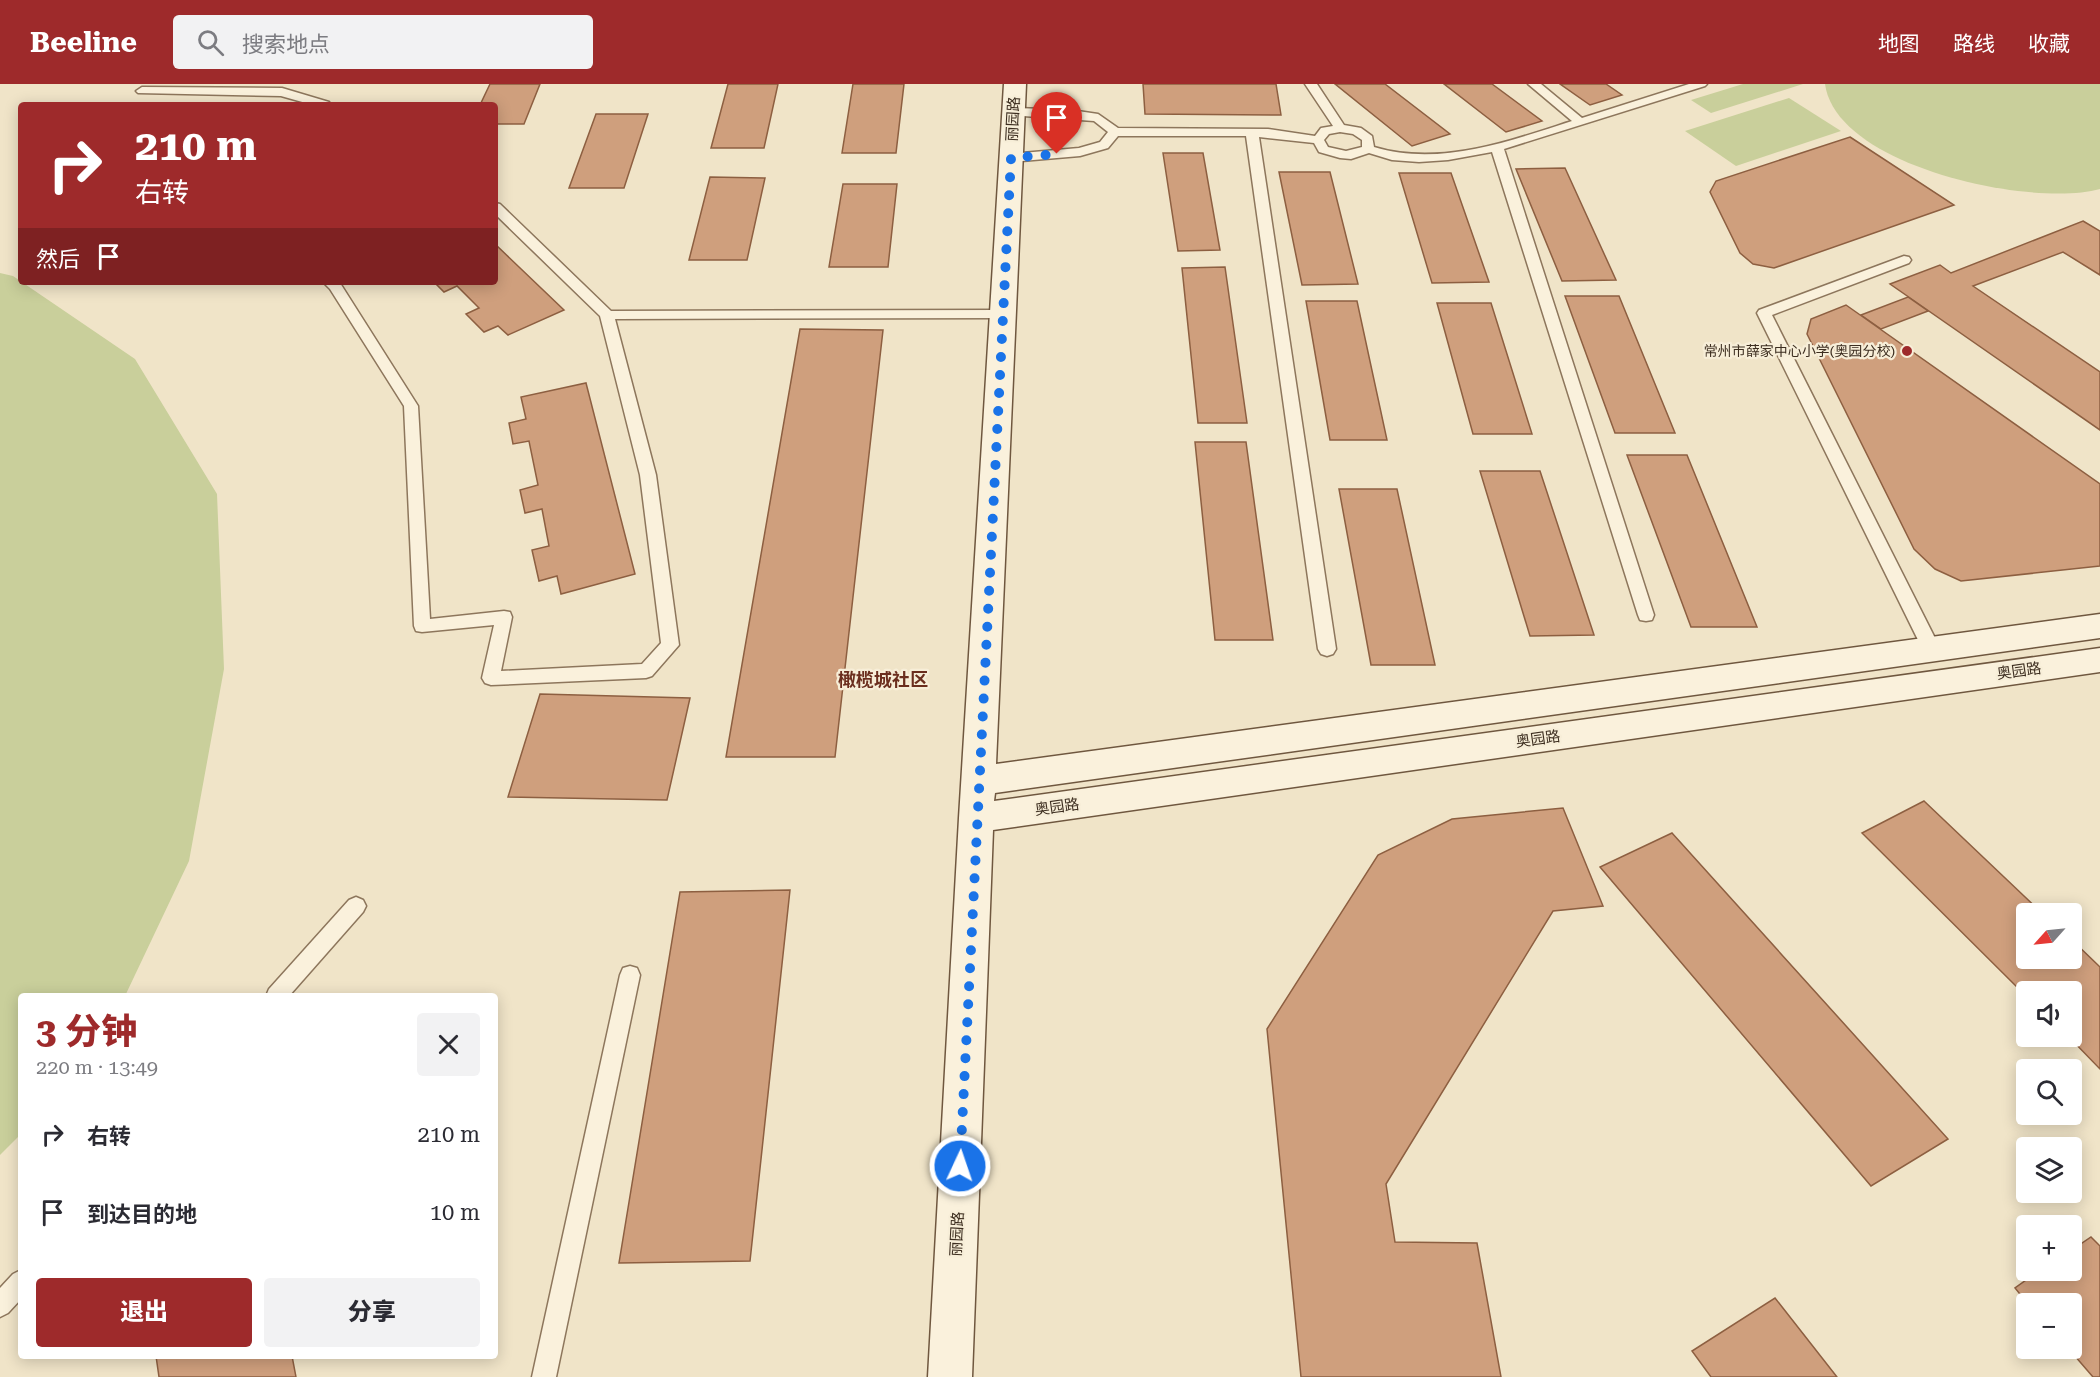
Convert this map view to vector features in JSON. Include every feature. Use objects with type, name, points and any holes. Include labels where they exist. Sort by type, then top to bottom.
[{"type":"street","name":"丽园路","points":[[950,1377],[977,800],[1015,84]]},
{"type":"street","points":[[977,800],[1932,650],[2100,627]]},
{"type":"street","name":"奥园路","points":[[977,800],[2100,660]]},
{"type":"lane","points":[[1311,84],[1340,128]]},
{"type":"lane","points":[[1534,84],[1580,123]]},
{"type":"lane","points":[[1318,140],[1323,149],[1339,156],[1356,155],[1368,149],[1400,158],[1448,156],[1497,147],[1701,84]]},
{"type":"lane","points":[[142,91],[282,92],[315,102]]},
{"type":"lane","points":[[1014,112],[1071,114],[1098,118],[1115,132],[1252,133],[1318,140]]},
{"type":"lane","points":[[1318,140],[1325,131],[1340,128],[1357,131],[1368,139],[1368,149]]},
{"type":"lane","points":[[1011,158],[1080,152],[1104,145],[1115,132]]},
{"type":"lane","points":[[1252,133],[1327,649]]},
{"type":"lane","points":[[1497,147],[1646,615]]},
{"type":"lane","points":[[334,285],[411,406],[422,626],[504,617],[491,678],[646,671],[670,645],[648,475],[607,315],[498,210]]},
{"type":"lane","points":[[1904,260],[1764,313],[1932,650]]},
{"type":"lane","points":[[607,315],[1003,314]]},
{"type":"lane","points":[[279,993],[356,906]]},
{"type":"lane","points":[[544,1377],[630,975]]},
{"type":"lane","points":[[0,1305],[18,1285]]},
{"type":"green space","points":[[1743,84],[1803,84],[1711,113],[1691,100]]},
{"type":"green space","points":[[1825,84],[2100,84],[2100,189],[2069,193],[2030,192],[1986,186],[1942,175],[1899,159],[1863,138],[1837,113]]},
{"type":"green space","points":[[1789,98],[1841,131],[1736,166],[1685,131]]},
{"type":"green space","points":[[0,273],[13,276],[18,279],[18,285],[26,285],[135,359],[217,494],[224,669],[189,861],[126,993],[18,993],[18,1137],[0,1155]]},
{"type":"building","points":[[490,84],[540,84],[524,124],[498,124],[498,102],[481,102]]},
{"type":"building","points":[[728,84],[778,84],[764,148],[711,148]]},
{"type":"building","points":[[853,84],[904,84],[896,153],[842,153]]},
{"type":"building","points":[[1143,84],[1276,84],[1281,115],[1145,114]]},
{"type":"building","points":[[1335,84],[1385,84],[1450,134],[1412,146]]},
{"type":"building","points":[[1444,84],[1492,84],[1542,121],[1506,132]]},
{"type":"building","points":[[1560,84],[1606,84],[1622,95],[1590,105]]},
{"type":"building","points":[[596,114],[648,114],[624,188],[569,188]]},
{"type":"building","points":[[1850,137],[1954,205],[1774,268],[1753,264],[1740,253],[1710,192],[1716,181]]},
{"type":"building","points":[[1163,153],[1203,153],[1220,250],[1178,251]]},
{"type":"building","points":[[1565,168],[1616,280],[1562,281],[1516,169]]},
{"type":"building","points":[[1279,172],[1330,172],[1358,284],[1302,285]]},
{"type":"building","points":[[1399,173],[1451,173],[1489,282],[1432,283]]},
{"type":"building","points":[[710,177],[765,178],[747,260],[689,260]]},
{"type":"building","points":[[843,184],[897,184],[888,267],[829,267]]},
{"type":"building","points":[[2083,221],[2100,231],[2100,275],[2063,252],[1973,286],[2100,372],[2100,430],[1890,284],[1940,265],[1951,273]]},
{"type":"building","points":[[498,247],[564,310],[508,335],[498,326],[484,332],[466,314],[479,308],[457,286],[444,292],[437,285],[498,285]]},
{"type":"building","points":[[1225,267],[1247,423],[1198,423],[1182,268]]},
{"type":"building","points":[[1565,296],[1619,296],[1675,433],[1615,433]]},
{"type":"building","points":[[1908,297],[1928,311],[1881,329],[1861,315]]},
{"type":"building","points":[[1306,301],[1357,301],[1387,440],[1330,440]]},
{"type":"building","points":[[1437,303],[1491,303],[1532,434],[1473,434]]},
{"type":"building","points":[[1846,305],[2100,484],[2100,566],[1961,581],[1935,569],[1914,549],[1807,334],[1811,319]]},
{"type":"building","points":[[800,329],[883,330],[835,757],[726,757]]},
{"type":"building","points":[[586,383],[635,574],[561,594],[557,576],[539,581],[532,550],[549,546],[542,509],[525,513],[520,490],[538,485],[529,441],[513,444],[509,423],[526,419],[521,397]]},
{"type":"building","points":[[1195,442],[1246,442],[1273,640],[1215,640]]},
{"type":"building","points":[[1627,455],[1687,455],[1757,627],[1691,627]]},
{"type":"building","points":[[1480,471],[1540,471],[1594,635],[1530,636]]},
{"type":"building","points":[[1339,489],[1397,489],[1435,665],[1371,665]]},
{"type":"building","points":[[540,694],[690,698],[667,800],[508,797]]},
{"type":"building","points":[[1924,801],[2031,903],[2016,903],[2016,969],[2082,969],[2082,950],[2100,967],[2100,1069],[2079,1047],[2082,1047],[2082,981],[2016,981],[2016,986],[1862,833]]},
{"type":"building","points":[[1563,808],[1603,906],[1553,911],[1386,1184],[1395,1242],[1477,1243],[1501,1377],[1301,1377],[1267,1029],[1378,855],[1452,819]]},
{"type":"building","points":[[1672,833],[1948,1139],[1871,1186],[1600,867]]},
{"type":"building","points":[[790,890],[750,1261],[619,1263],[680,892]]},
{"type":"building","points":[[2091,1237],[2100,1246],[2100,1377],[2093,1377],[2077,1359],[2082,1359],[2082,1293],[2019,1293],[2015,1288],[2025,1281],[2082,1281],[2082,1243]]},
{"type":"building","points":[[1775,1298],[1837,1377],[1711,1377],[1692,1351]]},
{"type":"building","points":[[156,1359],[293,1359],[296,1377],[159,1377]]},
{"type":"place","name":"常州市薛家中心小学(奥园分校)","points":[[1907,351]]},
{"type":"district","name":"橄榄城社区","points":[[883,680]]},
{"type":"route","points":[[960,1166],[1011,158],[1057,154]]}]
